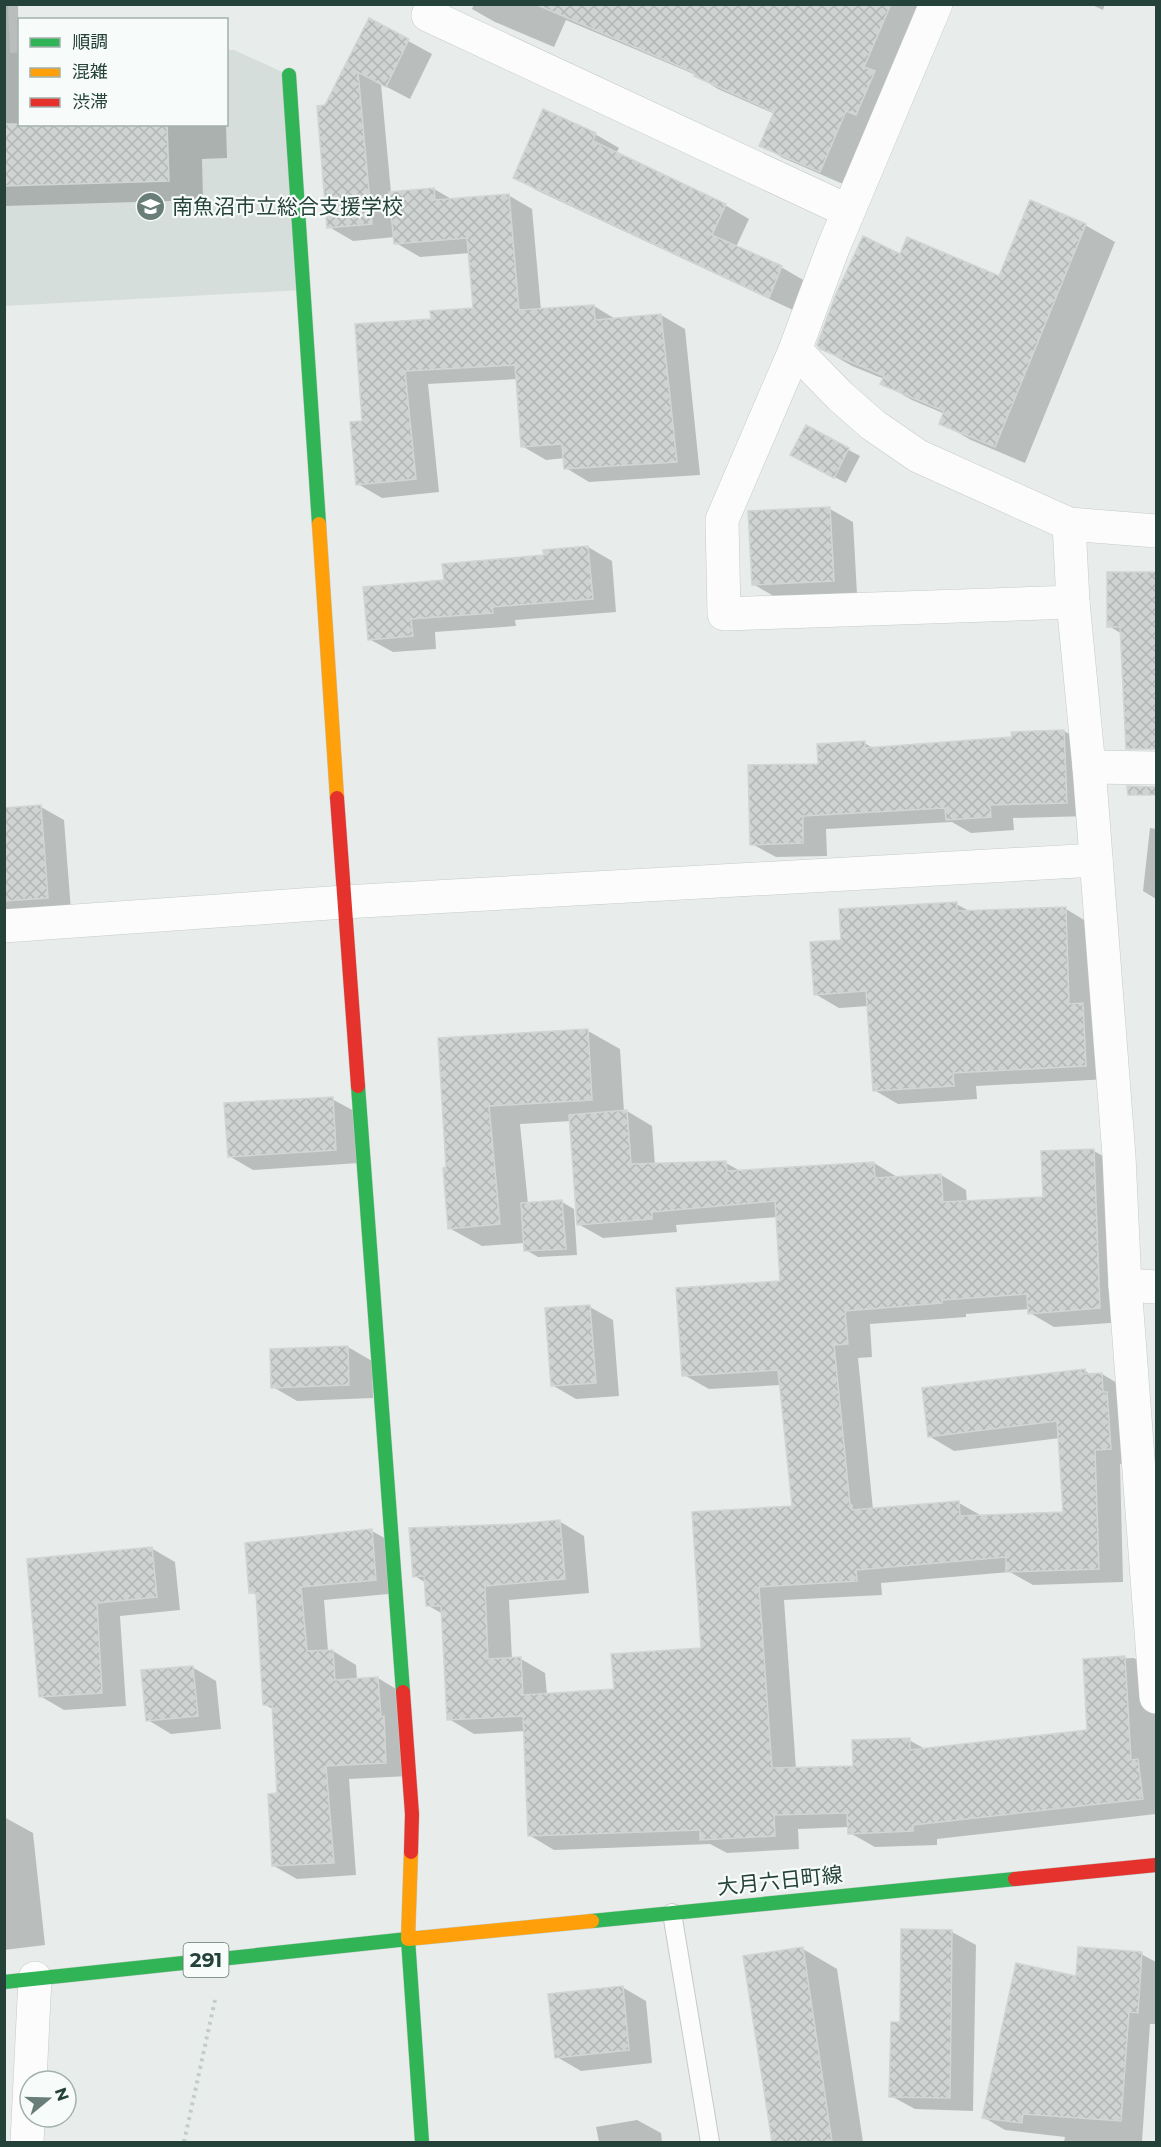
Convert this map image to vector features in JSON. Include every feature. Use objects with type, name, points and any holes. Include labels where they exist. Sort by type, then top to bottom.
[{"type":"main road","points":[[289,75],[344,902],[412,1814],[408,1939],[422,2142]]},
{"type":"main road","name":"大月六日町線","points":[[408,1939],[1156,1865]]},
{"type":"main road","name":"291","points":[[20,1980],[408,1939]]},
{"type":"street","points":[[433,4],[428,15],[848,210]]},
{"type":"street","points":[[936,4],[848,210],[795,350],[722,520],[724,614],[1073,602]]},
{"type":"street","points":[[795,350],[840,396],[873,425],[918,456],[1069,524],[1156,531]]},
{"type":"street","points":[[1069,524],[1073,602],[1089,767],[1119,1156],[1141,1286],[1156,1697]]},
{"type":"street","points":[[1089,767],[1156,768]]},
{"type":"street","points":[[4,926],[344,902],[1096,860]]},
{"type":"street","points":[[20,1980],[27,2142]]},
{"type":"lane","points":[[672,1912],[710,2142]]},
{"type":"path","points":[[184,2142],[224,1958]]},
{"type":"shaded area","name":"南魚沼市立総合支援学校","points":[[5,5],[8,5],[10,53],[18,53],[18,126],[228,126],[228,50],[234,50],[289,75],[303,290],[5,306]]},
{"type":"building","points":[[535,4],[891,4],[864,67],[875,71],[856,115],[846,111],[820,172],[759,146],[774,112],[694,76],[695,73]]},
{"type":"building","points":[[369,18],[409,39],[386,87],[358,72],[372,224],[327,228],[317,106],[325,105]]},
{"type":"building","points":[[543,109],[596,133],[593,141],[726,204],[712,235],[782,266],[769,298],[513,178]]},
{"type":"building","points":[[4,124],[18,124],[18,126],[167,126],[169,181],[4,186]]},
{"type":"building","points":[[434,188],[435,200],[509,194],[519,310],[594,305],[595,320],[661,314],[677,462],[564,469],[562,444],[521,447],[515,365],[405,371],[416,479],[356,485],[350,422],[362,421],[355,324],[431,319],[430,311],[473,308],[467,238],[394,244],[389,192]]},
{"type":"building","points":[[1030,200],[1086,224],[995,447],[939,424],[944,411],[880,384],[884,376],[820,349],[817,345],[836,294],[863,236],[900,254],[907,237],[999,276]]},
{"type":"building","points":[[806,425],[849,448],[834,478],[790,455]]},
{"type":"building","points":[[830,507],[834,581],[752,585],[748,511]]},
{"type":"building","points":[[588,546],[593,599],[492,607],[493,613],[411,619],[413,636],[368,640],[363,587],[444,580],[442,564],[544,555],[543,550]]},
{"type":"building","points":[[1107,572],[1156,572],[1156,749],[1126,749],[1120,627],[1107,627]]},
{"type":"building","points":[[1064,730],[1067,803],[990,805],[991,817],[946,820],[945,808],[803,816],[803,843],[750,845],[748,765],[818,764],[817,744],[865,741],[865,748],[1012,737],[1011,732]]},
{"type":"building","points":[[1127,786],[1156,787],[1156,795],[1128,795]]},
{"type":"building","points":[[41,805],[48,898],[4,901],[4,808]]},
{"type":"building","points":[[957,902],[957,911],[1066,907],[1069,1004],[1083,1003],[1086,1066],[953,1073],[954,1086],[873,1091],[866,991],[814,995],[810,942],[841,940],[839,909]]},
{"type":"building","points":[[588,1029],[592,1100],[489,1106],[500,1224],[448,1229],[443,1168],[446,1167],[438,1038]]},
{"type":"building","points":[[333,1097],[336,1150],[228,1157],[224,1103]]},
{"type":"building","points":[[627,1110],[631,1164],[726,1161],[727,1171],[874,1162],[875,1178],[941,1174],[943,1202],[1043,1197],[1041,1151],[1094,1149],[1100,1308],[1028,1314],[1027,1294],[942,1300],[942,1303],[845,1311],[848,1344],[834,1345],[852,1510],[959,1501],[960,1516],[1063,1512],[1057,1421],[928,1437],[922,1388],[1085,1369],[1085,1374],[1102,1373],[1103,1392],[1107,1392],[1111,1449],[1095,1450],[1099,1569],[1006,1572],[1006,1557],[856,1570],[857,1581],[759,1587],[772,1768],[853,1766],[852,1740],[910,1738],[910,1750],[1087,1730],[1083,1659],[1125,1656],[1131,1760],[1138,1759],[1143,1799],[913,1825],[913,1831],[848,1834],[847,1813],[774,1815],[775,1836],[700,1840],[700,1830],[528,1836],[523,1716],[447,1720],[441,1606],[426,1606],[424,1576],[413,1577],[409,1528],[560,1520],[565,1579],[485,1586],[488,1659],[521,1657],[523,1695],[614,1689],[611,1654],[701,1648],[692,1512],[792,1506],[778,1370],[682,1376],[676,1288],[780,1281],[775,1201],[652,1212],[652,1219],[577,1225],[569,1115]]},
{"type":"building","points":[[562,1200],[566,1249],[524,1251],[521,1203]]},
{"type":"building","points":[[590,1305],[596,1383],[551,1386],[545,1308]]},
{"type":"building","points":[[348,1346],[349,1385],[271,1388],[270,1349]]},
{"type":"building","points":[[372,1529],[376,1580],[301,1587],[307,1651],[333,1650],[335,1680],[378,1677],[381,1717],[384,1716],[386,1763],[326,1766],[334,1863],[272,1866],[268,1794],[277,1793],[272,1705],[263,1705],[256,1593],[249,1593],[245,1543]]},
{"type":"building","points":[[152,1547],[157,1597],[97,1603],[102,1693],[39,1697],[27,1559]]},
{"type":"building","points":[[193,1666],[198,1716],[146,1721],[141,1670]]},
{"type":"building","points":[[901,1929],[952,1930],[950,2098],[889,2097],[891,2022],[900,2022]]},
{"type":"building","points":[[803,1947],[832,2142],[772,2142],[743,1956]]},
{"type":"building","points":[[1078,1947],[1142,1952],[1138,2013],[1129,2012],[1121,2121],[1023,2114],[1022,2123],[982,2118],[1016,1963],[1076,1976]]},
{"type":"building","points":[[623,1986],[629,2050],[555,2058],[548,1994]]},
{"type":"traffic: fast","points":[[289,75],[319,524]]},
{"type":"traffic: fast","points":[[358,1086],[403,1692]]},
{"type":"traffic: fast","points":[[592,1921],[1015,1879]]},
{"type":"traffic: fast","points":[[4,1982],[408,1939],[422,2142]]},
{"type":"traffic: slow","points":[[319,524],[337,798]]},
{"type":"traffic: slow","points":[[411,1852],[408,1939],[592,1921]]},
{"type":"traffic: jam","points":[[337,798],[358,1086]]},
{"type":"traffic: jam","points":[[403,1692],[412,1814],[411,1852]]},
{"type":"traffic: jam","points":[[1015,1879],[1156,1865]]},
{"type":"place","name":"南魚沼市立総合支援学校","points":[[151,207]]}]
